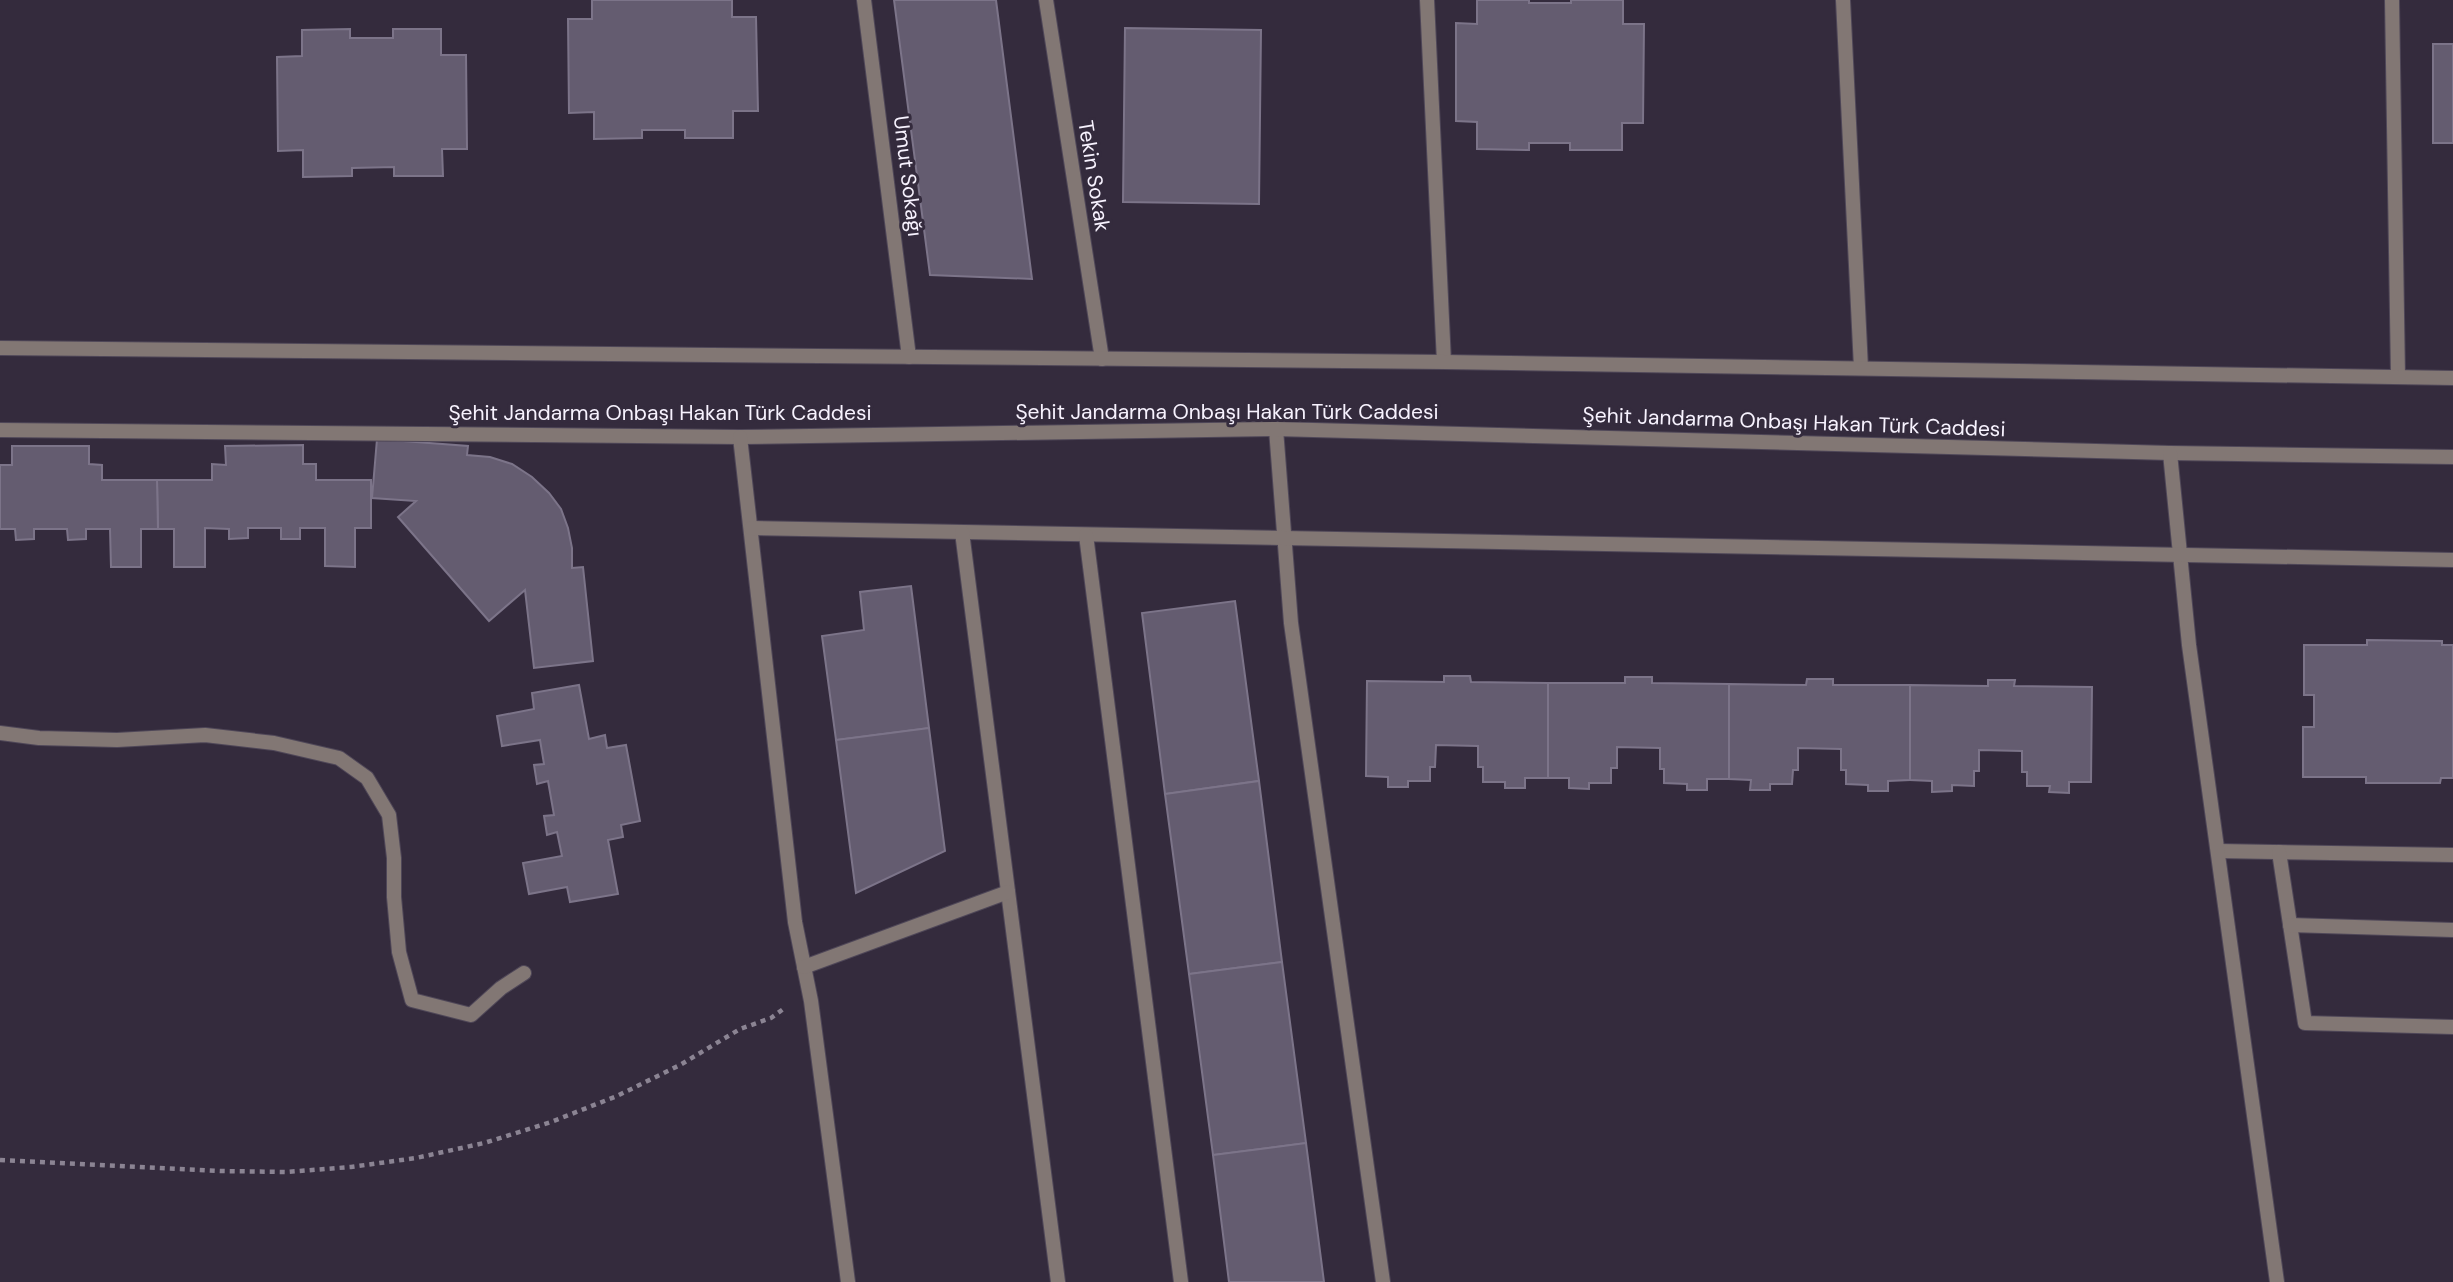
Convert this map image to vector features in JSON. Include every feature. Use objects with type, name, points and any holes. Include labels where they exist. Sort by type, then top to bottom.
[{"type":"street","name":"Umut Sokağı","points":[[864,0],[909,357]]},
{"type":"street","name":"Tekin Sokak","points":[[1046,0],[1102,359]]},
{"type":"street","points":[[1427,0],[1444,362]]},
{"type":"street","points":[[1843,0],[1861,368]]},
{"type":"street","points":[[2392,0],[2398,377]]},
{"type":"street","points":[[0,348],[1444,362],[2453,378]]},
{"type":"street","points":[[1276,429],[1291,623],[1383,1282]]},
{"type":"street","name":"Şehit Jandarma Onbaşı Hakan Türk Caddesi","points":[[0,430],[740,437],[1276,429],[2170,453],[2453,457]]},
{"type":"street","points":[[740,437],[795,922],[810,1002],[848,1282]]},
{"type":"street","points":[[2170,453],[2189,645],[2277,1282]]},
{"type":"street","points":[[751,528],[2453,560]]},
{"type":"street","points":[[962,532],[1058,1282]]},
{"type":"street","points":[[1086,534],[1181,1282]]},
{"type":"street","points":[[0,733],[39,738],[117,740],[205,735],[274,743],[339,758],[367,778],[389,815],[399,953],[412,1000],[471,1015],[524,972]]},
{"type":"street","points":[[2218,851],[2453,855]]},
{"type":"street","points":[[2279,852],[2305,1024],[2453,1027]]},
{"type":"street","points":[[804,967],[1008,892]]},
{"type":"street","points":[[2290,925],[2453,930]]},
{"type":"path","points":[[0,1160],[286,1172],[416,1158],[484,1143],[551,1122],[617,1096],[740,1029],[771,1018],[784,1007],[810,1002]]},
{"type":"building","points":[[592,0],[732,0],[732,17],[756,17],[758,111],[733,111],[733,138],[685,138],[685,130],[642,130],[642,138],[594,139],[594,112],[569,113],[568,19],[592,19]]},
{"type":"building","points":[[894,0],[996,0],[1032,279],[930,275]]},
{"type":"building","points":[[1477,0],[1571,3],[1571,0],[1623,0],[1623,24],[1644,24],[1643,123],[1622,123],[1622,150],[1570,150],[1570,143],[1529,143],[1529,150],[1477,149],[1477,122],[1456,121],[1456,23],[1477,24]]},
{"type":"building","points":[[1125,28],[1261,30],[1259,204],[1123,202]]},
{"type":"building","points":[[350,29],[350,38],[393,38],[393,29],[441,29],[441,55],[466,55],[467,149],[442,149],[443,176],[394,176],[394,167],[352,168],[352,176],[303,177],[303,150],[278,151],[277,57],[302,56],[302,30]]},
{"type":"building","points":[[2433,44],[2453,44],[2453,143],[2433,143]]},
{"type":"building","points":[[377,439],[468,446],[467,455],[490,457],[512,464],[532,477],[549,493],[561,509],[568,528],[572,568],[583,567],[593,661],[534,668],[525,590],[489,621],[398,517],[416,501],[372,498]]},
{"type":"building","points":[[303,445],[303,464],[316,464],[316,480],[371,480],[371,528],[355,528],[355,567],[325,566],[325,528],[300,528],[300,539],[281,539],[281,528],[248,528],[248,538],[229,539],[229,529],[205,528],[205,567],[174,567],[174,529],[158,529],[157,480],[212,480],[212,464],[226,465],[225,446]]},
{"type":"building","points":[[12,446],[89,446],[89,464],[102,465],[102,480],[157,480],[158,529],[141,529],[141,567],[111,567],[110,529],[86,529],[86,539],[68,540],[67,529],[34,529],[34,539],[16,540],[15,529],[0,529],[0,465],[12,465]]},
{"type":"building","points":[[911,586],[929,728],[836,740],[822,636],[864,630],[860,592]]},
{"type":"building","points":[[1235,601],[1259,781],[1165,794],[1142,613]]},
{"type":"building","points":[[2367,640],[2442,641],[2442,645],[2453,645],[2453,778],[2441,778],[2440,783],[2366,783],[2366,777],[2303,777],[2303,727],[2314,727],[2314,695],[2304,695],[2304,645],[2367,645]]},
{"type":"building","points":[[1444,676],[1470,676],[1471,682],[1548,683],[1548,778],[1525,778],[1525,788],[1505,788],[1505,782],[1483,782],[1483,767],[1478,767],[1478,746],[1436,745],[1435,767],[1430,767],[1430,781],[1408,781],[1408,787],[1388,787],[1388,777],[1366,776],[1367,681],[1444,682]]},
{"type":"building","points":[[1625,677],[1652,677],[1652,683],[1729,684],[1729,779],[1707,779],[1707,790],[1687,790],[1687,784],[1664,783],[1664,769],[1660,769],[1660,748],[1617,747],[1617,768],[1611,768],[1611,783],[1589,783],[1589,789],[1569,788],[1569,778],[1548,778],[1548,683],[1625,683]]},
{"type":"building","points":[[1807,679],[1833,679],[1833,685],[1910,685],[1910,780],[1888,781],[1888,791],[1868,791],[1868,785],[1846,784],[1846,770],[1841,770],[1841,749],[1798,748],[1798,770],[1793,770],[1792,784],[1770,784],[1770,790],[1750,790],[1751,780],[1729,779],[1729,684],[1806,685]]},
{"type":"building","points":[[1988,680],[2015,680],[2014,686],[2092,687],[2091,782],[2069,782],[2069,793],[2049,792],[2050,786],[2027,786],[2027,772],[2022,772],[2022,751],[1979,750],[1979,771],[1974,771],[1974,786],[1952,785],[1952,791],[1932,792],[1932,781],[1910,780],[1910,685],[1988,686]]},
{"type":"building","points":[[579,685],[589,739],[605,735],[607,748],[626,745],[640,821],[621,825],[623,837],[608,840],[618,894],[570,902],[567,887],[529,894],[523,863],[562,856],[557,832],[547,835],[544,816],[554,815],[548,781],[537,784],[534,765],[544,764],[540,740],[502,746],[497,716],[534,709],[532,693]]},
{"type":"building","points":[[929,728],[945,851],[856,893],[836,740]]},
{"type":"building","points":[[1259,781],[1282,962],[1189,974],[1165,794]]},
{"type":"building","points":[[1282,962],[1306,1143],[1213,1155],[1189,974]]},
{"type":"building","points":[[1306,1143],[1324,1282],[1229,1282],[1213,1155]]}]
